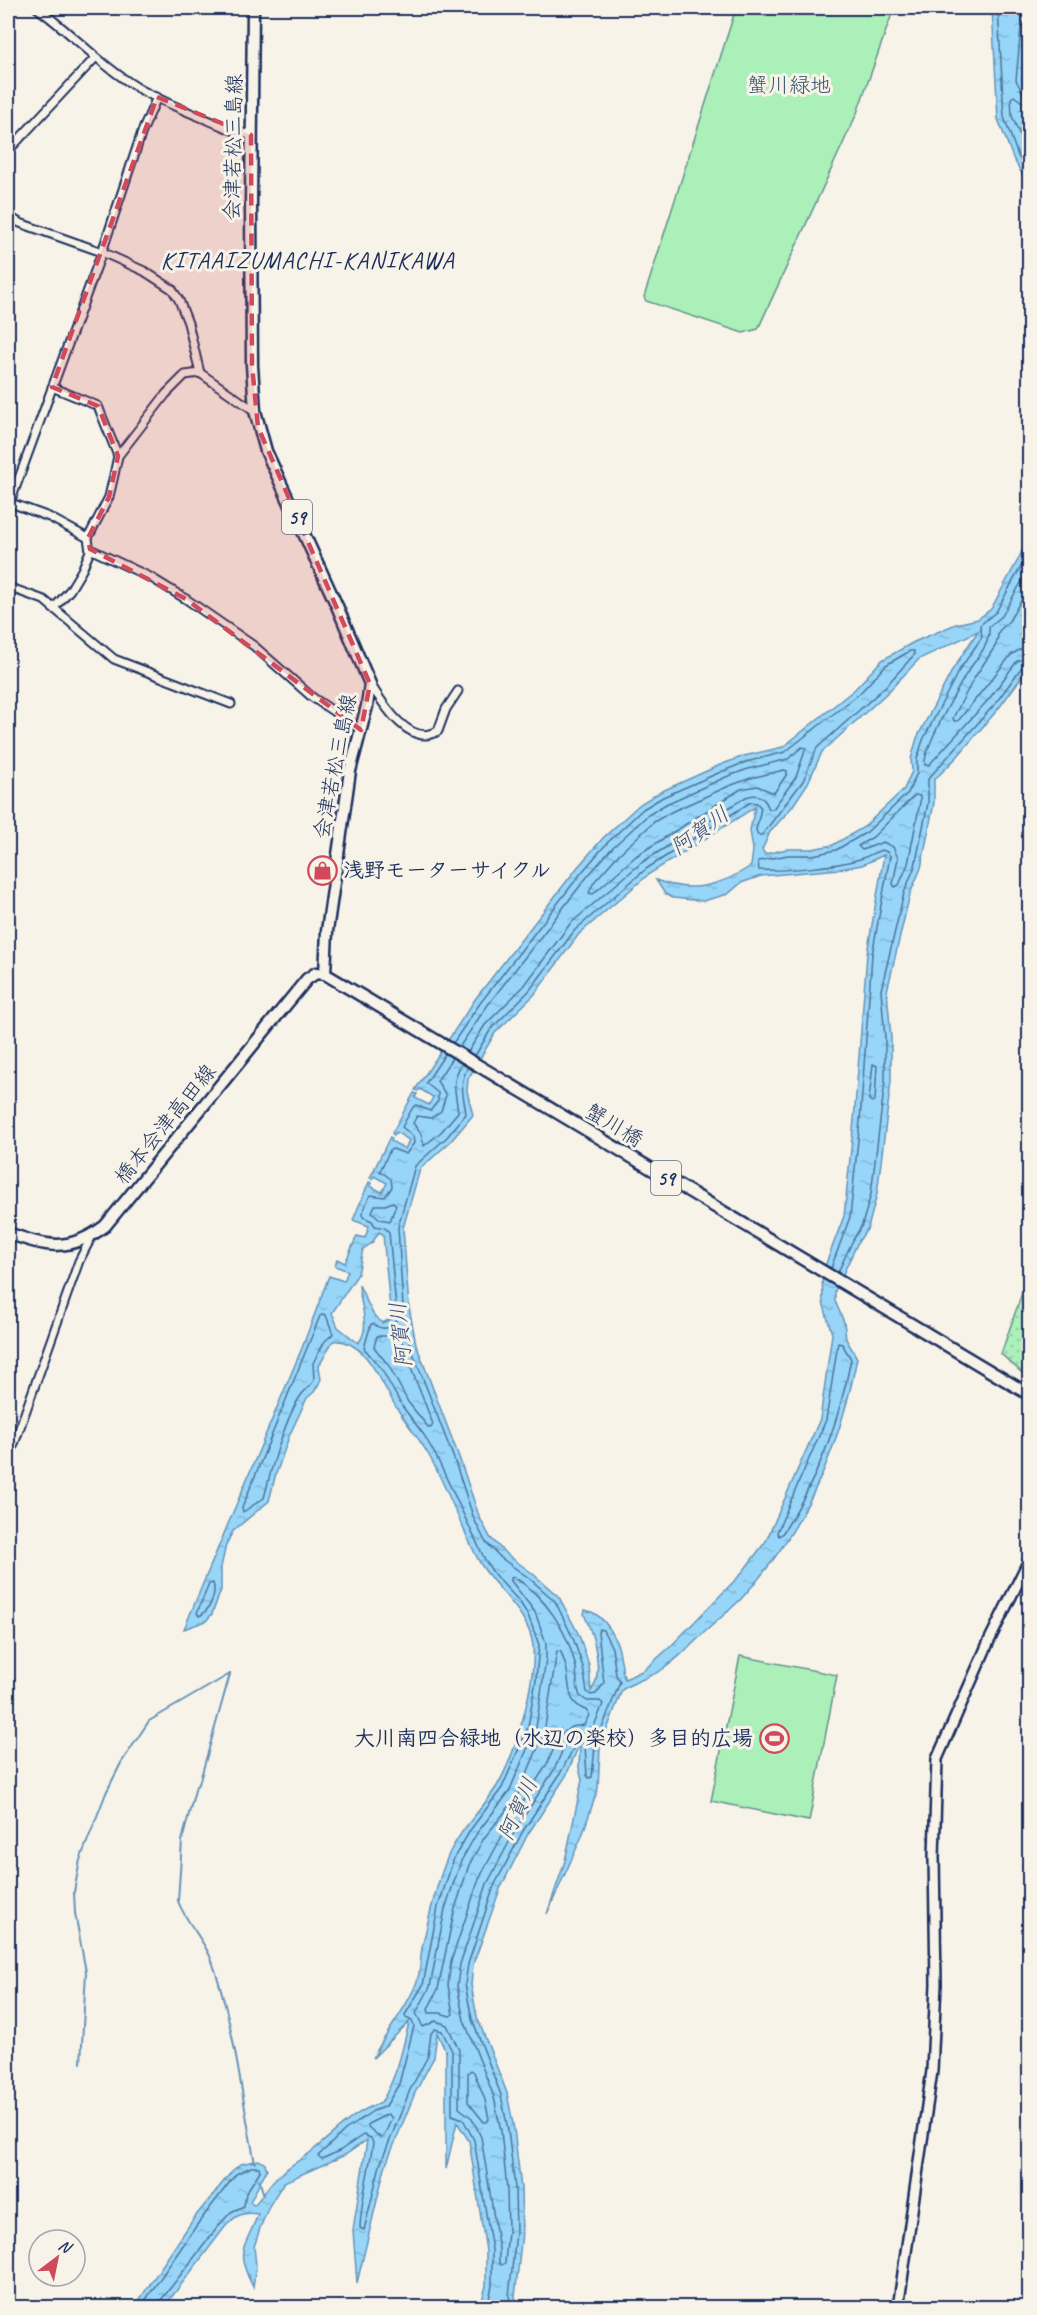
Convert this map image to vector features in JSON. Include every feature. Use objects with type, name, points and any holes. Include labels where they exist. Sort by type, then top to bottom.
[{"type":"main road","name":"会津若松三島線","points":[[253,8],[252,365],[255,411],[266,451],[370,684],[350,771],[327,931],[325,974]]},
{"type":"main road","name":"橋本会津高田線","points":[[8,1233],[58,1246],[85,1240],[92,1236],[116,1215],[307,979],[316,973],[325,974]]},
{"type":"main road","name":"蟹川橋","points":[[325,974],[1029,1395]]},
{"type":"street","points":[[37,8],[53,19],[95,57],[138,88],[234,131],[251,135]]},
{"type":"street","points":[[8,152],[95,57]]},
{"type":"street","points":[[88,538],[49,517],[8,504],[102,252],[142,132],[157,97]]},
{"type":"street","points":[[8,216],[20,223],[102,252],[144,271],[172,289],[188,323],[200,373],[255,411]]},
{"type":"street","points":[[54,609],[70,590],[82,570],[90,549],[88,538],[109,497],[118,456],[166,394],[185,375],[200,373]]},
{"type":"street","points":[[52,387],[98,406],[118,456]]},
{"type":"street","points":[[90,549],[150,577],[186,599],[254,646],[312,697],[361,730]]},
{"type":"street","points":[[8,586],[44,600],[114,659],[231,704]]},
{"type":"street","points":[[370,684],[396,721],[410,730],[427,735],[438,731],[446,709],[458,691]]},
{"type":"street","points":[[8,1461],[79,1261],[92,1236]]},
{"type":"street","points":[[898,2307],[932,2072],[936,1984],[934,1800],[937,1759],[989,1641],[1029,1558]]},
{"type":"highlighted area","points":[[157,97],[251,135],[252,365],[258,427],[370,684],[361,730],[186,599],[90,549],[88,538],[109,497],[118,456],[98,406],[52,387]]},
{"type":"green space","name":"蟹川緑地","points":[[736,8],[894,8],[857,113],[758,329],[743,333],[646,301],[644,297]]},
{"type":"green space","points":[[1029,1279],[1029,1379],[1001,1354],[1024,1287]]},
{"type":"green space","name":"大川南四合緑地（水辺の楽校）多目的広場","points":[[740,1656],[837,1675],[809,1821],[711,1801]]},
{"type":"water","points":[[992,8],[1029,8],[1022,80],[1029,94],[1029,186],[1013,158],[998,119]]},
{"type":"water","name":"阿賀川","points":[[1029,534],[1029,667],[999,708],[934,780],[934,803],[921,868],[910,894],[887,991],[891,1038],[891,1081],[877,1194],[868,1228],[858,1242],[835,1291],[835,1301],[844,1322],[846,1339],[857,1358],[841,1424],[829,1456],[801,1517],[763,1573],[741,1599],[669,1665],[622,1690],[600,1748],[598,1788],[582,1836],[547,1914],[565,1861],[582,1780],[579,1768],[580,1743],[566,1776],[528,1834],[500,1889],[473,1965],[471,1985],[477,2017],[507,2093],[514,2129],[521,2188],[522,2233],[515,2297],[519,2307],[480,2307],[486,2286],[486,2251],[469,2141],[457,2122],[446,2169],[446,2052],[437,2033],[434,2057],[415,2093],[385,2167],[357,2283],[353,2230],[367,2140],[345,2155],[284,2182],[269,2206],[254,2247],[256,2265],[253,2287],[244,2265],[243,2250],[258,2214],[248,2213],[236,2217],[225,2227],[164,2307],[134,2308],[194,2218],[233,2170],[241,2164],[259,2160],[265,2164],[267,2169],[250,2202],[254,2205],[282,2172],[353,2117],[381,2103],[395,2073],[409,2022],[373,2058],[407,2003],[418,1980],[430,1913],[448,1856],[459,1837],[497,1786],[518,1737],[528,1698],[533,1646],[525,1623],[519,1612],[480,1563],[424,1447],[364,1355],[345,1342],[333,1341],[319,1366],[321,1380],[314,1392],[307,1398],[290,1434],[269,1501],[233,1531],[226,1545],[221,1567],[221,1590],[212,1614],[206,1621],[184,1629],[302,1348],[329,1276],[344,1281],[348,1271],[335,1266],[337,1259],[345,1263],[357,1236],[365,1238],[369,1226],[353,1220],[369,1182],[370,1186],[382,1192],[387,1183],[374,1176],[370,1178],[390,1137],[391,1141],[405,1149],[409,1140],[396,1132],[394,1135],[392,1133],[414,1093],[417,1094],[415,1098],[429,1105],[433,1097],[420,1089],[415,1090],[476,998],[577,868],[603,838],[640,804],[660,792],[720,765],[744,756],[783,747],[855,689],[882,660],[914,642],[956,624],[978,619],[991,609],[1019,558]],"holes":[[[978,631],[953,669],[917,738],[911,759],[912,771],[904,789],[864,827],[833,845],[812,849],[787,849],[765,854],[762,850],[770,832],[792,807],[808,783],[822,752],[889,691],[919,659]],[[755,807],[750,830],[753,850],[751,866],[728,879],[705,886],[681,887],[656,880],[665,894],[673,898],[703,901],[728,894],[741,883],[761,876],[840,869],[862,865],[884,855],[867,954],[844,1216],[822,1274],[823,1302],[832,1334],[820,1419],[766,1541],[741,1574],[670,1647],[644,1670],[625,1679],[620,1653],[610,1630],[599,1617],[585,1610],[584,1614],[594,1642],[597,1664],[597,1674],[591,1691],[589,1665],[579,1635],[559,1597],[505,1553],[490,1537],[479,1516],[416,1344],[409,1307],[403,1228],[420,1169],[451,1141],[473,1115],[467,1091],[468,1079],[495,1033],[534,995],[579,934],[649,874]],[[379,1232],[383,1234],[391,1319],[382,1323],[373,1314],[359,1285],[364,1330],[358,1343],[338,1327],[332,1313],[358,1274],[363,1249],[372,1243]]]},
{"type":"waterway","points":[[230,1674],[182,1841],[178,1901],[209,1953],[220,1986],[232,2036],[255,2163]]},
{"type":"waterway","points":[[81,2063],[86,1972],[75,1913],[74,1892],[80,1860],[106,1793],[121,1763],[149,1721],[230,1674]]},
{"type":"waterway","points":[[259,2180],[264,2195]]},
{"type":"place","name":"浅野モーターサイクル","points":[[322,870]]},
{"type":"place","name":"大川南四合緑地（水辺の楽校）多目的広場","points":[[774,1738]]},
{"type":"district","name":"KITAAIZUMACHI-KANIKAWA","points":[[308,260]]}]
